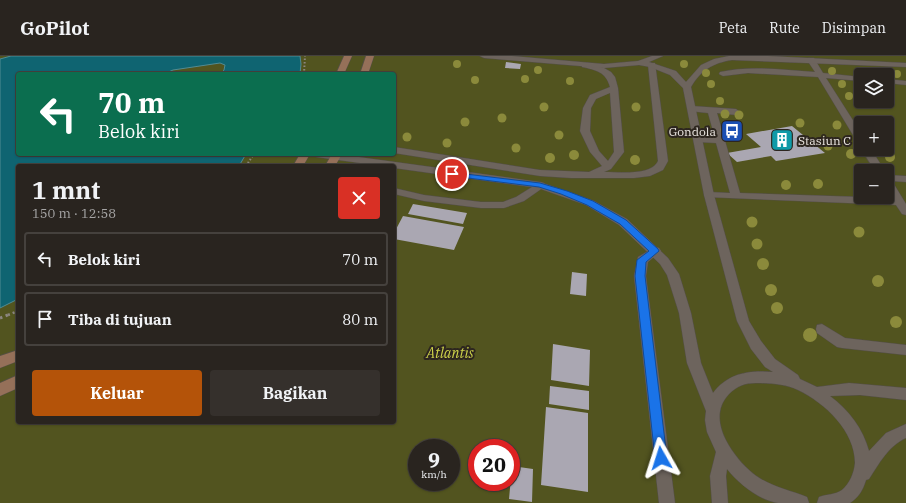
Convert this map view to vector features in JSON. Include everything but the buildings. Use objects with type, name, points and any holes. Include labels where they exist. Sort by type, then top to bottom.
[{"type":"street","points":[[341,72],[348,56]]},
{"type":"street","points":[[365,72],[370,56]]},
{"type":"street","points":[[484,56],[604,66],[639,63],[652,65],[673,73],[687,87],[708,194],[743,321],[756,345],[770,363],[833,406],[847,422],[858,439],[863,458],[862,475]]},
{"type":"street","points":[[639,63],[659,56]]},
{"type":"street","points":[[687,87],[694,74],[704,64],[742,57],[797,58],[906,65]]},
{"type":"street","points":[[811,60],[854,129]]},
{"type":"street","points":[[585,65],[608,72],[613,80],[619,152],[608,167],[591,175]]},
{"type":"street","points":[[396,150],[540,172],[591,175],[634,175],[650,173],[660,168],[663,161],[652,65]]},
{"type":"street","points":[[723,74],[728,71],[743,71],[854,78]]},
{"type":"street","points":[[894,82],[906,83]]},
{"type":"street","points":[[608,167],[596,152],[584,131],[587,108],[593,97],[614,88]]},
{"type":"street","points":[[692,109],[736,112]]},
{"type":"street","points":[[712,111],[736,196]]},
{"type":"street","points":[[698,139],[721,141]]},
{"type":"street","points":[[341,156],[377,164]]},
{"type":"street","points":[[396,166],[540,185],[590,203],[623,222],[664,261],[673,274],[685,313],[694,364],[712,409],[713,430],[723,453],[744,477],[774,495],[801,503]]},
{"type":"street","points":[[894,178],[906,179]]},
{"type":"street","points":[[396,191],[424,198],[481,205],[504,205],[520,199],[540,185]]},
{"type":"street","points":[[708,194],[899,202]]},
{"type":"street","points":[[894,194],[906,212]]},
{"type":"street","points":[[654,251],[642,260],[640,276],[667,503]]},
{"type":"street","points":[[822,329],[842,343],[906,350]]},
{"type":"street","points":[[0,362],[16,355]]},
{"type":"street","points":[[712,409],[719,392],[734,381],[754,376],[777,378],[808,389],[844,388],[906,394]]},
{"type":"street","points":[[0,390],[16,382]]},
{"type":"street","points":[[832,503],[853,491],[862,475],[883,445],[898,434],[906,431]]},
{"type":"street","points":[[720,503],[718,476],[723,453]]},
{"type":"path","points":[[304,72],[305,56]]},
{"type":"path","points":[[0,318],[16,312]]},
{"type":"green space","name":"Atlantis","points":[[0,56],[906,56],[906,503],[0,503]]},
{"type":"water","points":[[11,56],[300,56],[301,64],[300,72],[222,72],[225,65],[220,63],[168,72],[16,72],[16,156],[245,156],[240,164],[16,164],[16,300],[0,308],[0,59]]},
{"type":"place","name":"Gondola","points":[[732,131]]},
{"type":"place","name":"Stasiun C","points":[[782,140]]},
{"type":"route","points":[[452,174],[540,185],[564,193],[590,203],[623,222],[654,251],[642,260],[640,276],[661,458]]}]
